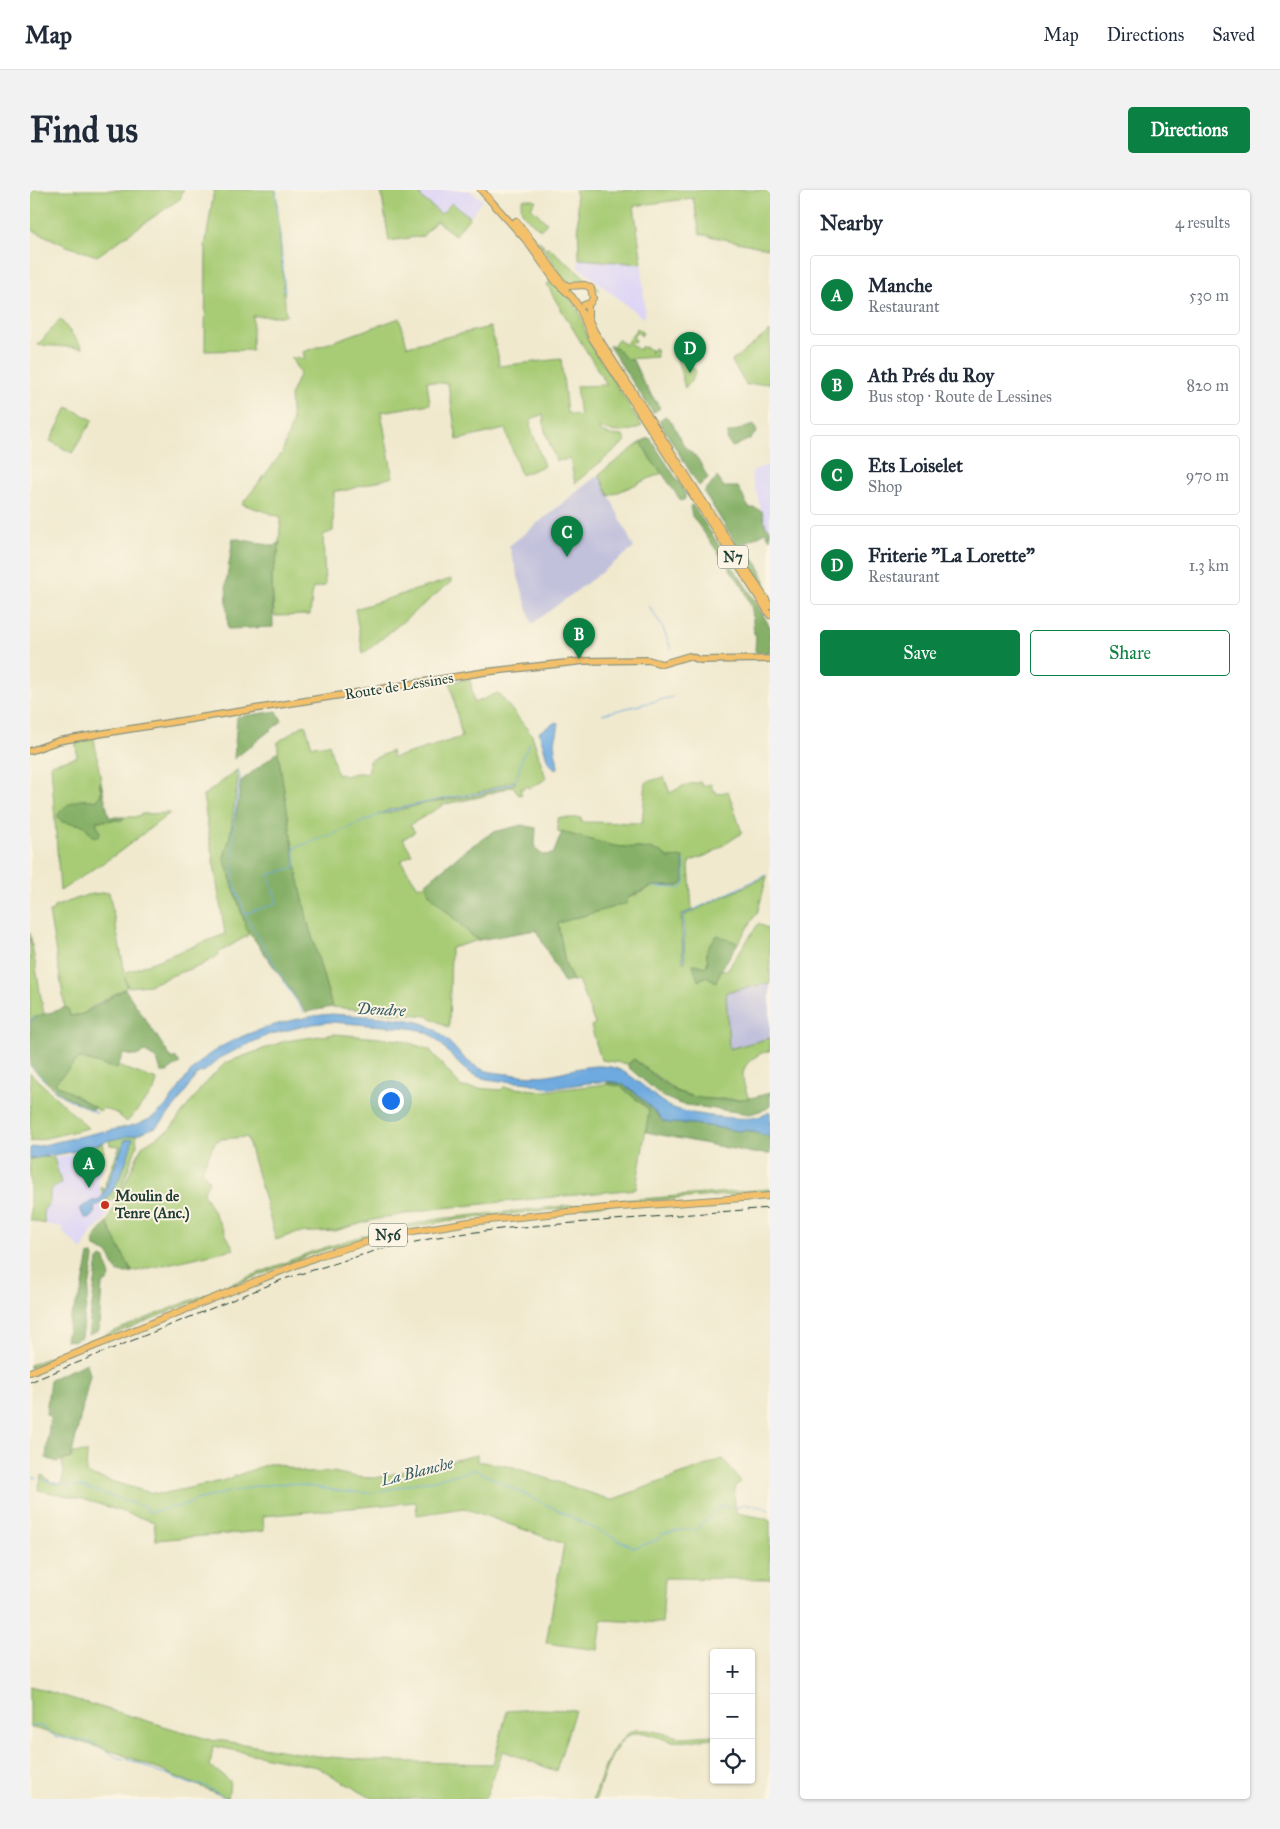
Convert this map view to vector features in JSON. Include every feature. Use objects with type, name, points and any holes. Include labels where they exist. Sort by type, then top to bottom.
[{"type":"highway","points":[[480,190],[517,230],[553,280],[578,304],[588,304],[593,298],[592,290],[585,285],[568,286],[562,282],[528,235],[487,190]]},
{"type":"highway","points":[[572,297],[577,286]]},
{"type":"highway","name":"N7","points":[[578,304],[592,338],[658,435],[770,615]]},
{"type":"highway","name":"N7","points":[[588,304],[588,318],[594,331],[641,409]]},
{"type":"highway","name":"N7","points":[[698,498],[770,606]]},
{"type":"highway","name":"N56","points":[[30,1372],[321,1255],[395,1234],[479,1221],[626,1206],[770,1196]]},
{"type":"main road","name":"Route de Lessines","points":[[30,750],[58,741],[111,732],[545,664],[648,660],[666,664],[689,656],[700,660],[770,659]]},
{"type":"shaded area","points":[[419,190],[469,190],[483,200],[470,217],[464,212],[448,205],[441,214],[421,197]]},
{"type":"shaded area","points":[[579,259],[642,264],[645,317],[643,318],[578,267]]},
{"type":"shaded area","points":[[770,464],[770,529],[766,526],[751,475],[754,470]]},
{"type":"shaded area","points":[[599,474],[634,548],[532,624],[509,546]]},
{"type":"shaded area","points":[[770,983],[770,1038],[729,1049],[726,992]]},
{"type":"shaded area","points":[[78,1153],[102,1163],[103,1167],[97,1181],[102,1197],[109,1207],[105,1220],[92,1232],[82,1250],[64,1233],[62,1227],[45,1224],[43,1211],[50,1202],[50,1191],[61,1183],[54,1158]]},
{"type":"green space","points":[[30,190],[184,190],[181,193],[181,198],[97,256],[67,246],[30,229]]},
{"type":"green space","points":[[214,190],[276,190],[286,316],[253,316],[252,350],[205,351],[205,247]]},
{"type":"green space","points":[[381,190],[419,190],[421,197],[441,214],[452,203],[470,217],[455,235],[436,221],[423,236],[389,241]]},
{"type":"green space","points":[[575,190],[770,190],[770,249],[700,234],[693,198],[634,206],[642,264],[579,259],[578,212]]},
{"type":"green space","points":[[523,199],[533,199],[536,201],[531,207],[547,223],[541,230],[523,213],[521,204]]},
{"type":"green space","points":[[537,240],[543,244],[544,248],[548,247],[600,290],[590,284],[571,285],[562,279],[557,268]]},
{"type":"green space","points":[[551,281],[569,296],[580,313],[588,340],[642,426],[621,432],[599,428],[599,431],[610,435],[623,436],[626,441],[575,483],[570,459],[556,461],[545,431],[543,414],[532,419],[530,425],[544,466],[521,475],[505,429],[457,440],[448,384],[427,381],[430,404],[381,412],[393,477],[347,490],[334,491],[333,531],[323,535],[325,586],[313,588],[310,615],[274,616],[272,577],[278,553],[281,517],[242,504],[282,453],[292,423],[290,396],[300,373],[291,358],[305,359],[303,352],[400,318],[407,346],[490,327],[499,366],[561,359],[567,413],[580,416],[576,386],[607,385],[553,296],[547,284]]},
{"type":"green space","points":[[60,319],[83,348],[38,345]]},
{"type":"green space","points":[[637,328],[643,333],[641,336],[637,332],[633,337],[636,340],[635,342],[633,341],[630,344],[639,350],[642,346],[646,347],[651,350],[650,353],[654,348],[656,349],[657,357],[626,359],[613,346],[618,339],[625,345]]},
{"type":"green space","points":[[770,331],[770,383],[746,385],[732,361]]},
{"type":"green space","points":[[609,346],[617,348],[626,359],[633,360],[643,382],[660,408],[653,413]]},
{"type":"green space","points":[[676,355],[696,370],[685,388]]},
{"type":"green space","points":[[68,407],[93,420],[72,453],[50,441]]},
{"type":"green space","points":[[665,416],[673,424],[684,446],[698,459],[708,478],[699,486],[659,421]]},
{"type":"green space","points":[[754,425],[757,432],[750,439],[733,447],[728,443],[728,433]]},
{"type":"green space","points":[[650,438],[685,492],[685,499],[681,501],[651,460],[642,444],[644,440]]},
{"type":"green space","points":[[644,440],[643,444],[651,460],[662,473],[609,496],[599,474]]},
{"type":"green space","points":[[717,477],[724,487],[738,487],[749,508],[762,511],[766,526],[770,529],[770,539],[766,532],[745,543],[745,548],[759,567],[765,581],[764,584],[761,584],[704,492]]},
{"type":"green space","points":[[692,504],[749,591],[770,627],[770,652],[758,653],[755,651],[756,634],[754,634],[752,609],[743,587],[692,516],[690,507]]},
{"type":"green space","points":[[233,538],[274,546],[280,542],[272,577],[273,627],[228,629],[226,584]]},
{"type":"green space","points":[[451,579],[451,582],[363,654],[355,609]]},
{"type":"green space","points":[[470,679],[474,703],[498,693],[532,735],[546,778],[529,788],[527,786],[520,790],[522,794],[519,795],[513,786],[480,797],[445,804],[410,825],[415,832],[403,839],[412,854],[401,861],[418,887],[425,884],[430,895],[471,935],[479,940],[451,948],[449,1028],[428,1016],[332,1007],[308,923],[296,867],[278,742],[305,724],[312,746],[329,744],[337,775],[345,776],[355,773],[366,773],[369,770],[369,761],[391,751],[393,758],[462,737],[450,682]],"holes":[[[513,781],[516,783],[479,795],[427,803],[378,815],[388,810],[478,793]]]},
{"type":"green space","points":[[277,711],[282,721],[234,759],[237,717]]},
{"type":"green space","points":[[94,738],[101,794],[76,824],[84,825],[100,833],[96,821],[122,820],[124,817],[135,817],[142,814],[170,813],[118,853],[60,891],[51,764],[77,757],[76,742]]},
{"type":"green space","points":[[278,752],[296,867],[308,923],[332,1007],[306,1012],[248,933],[224,858],[238,805],[241,781]]},
{"type":"green space","points":[[237,770],[238,778],[230,837],[224,858],[248,933],[247,936],[200,966],[149,985],[128,987],[125,977],[127,987],[83,1014],[70,1016],[68,1009],[65,1007],[49,912],[53,911],[54,907],[87,895],[109,892],[125,973],[225,934],[203,796]]},
{"type":"green space","points":[[664,777],[670,793],[685,785],[701,782],[702,786],[711,784],[713,791],[716,791],[717,794],[728,791],[742,833],[710,854],[691,861],[689,866],[692,910],[681,915],[683,962],[685,962],[683,918],[685,915],[767,876],[758,911],[738,943],[717,936],[706,967],[693,964],[716,982],[721,970],[727,970],[759,923],[770,930],[770,983],[726,992],[729,1049],[770,1038],[770,1051],[755,1057],[744,1070],[743,1081],[749,1099],[701,1099],[676,1091],[634,1059],[628,1064],[601,1060],[591,1026],[595,1024],[578,980],[573,981],[565,963],[558,923],[627,903],[627,899],[654,886],[677,887],[684,880],[683,857],[669,858],[661,852],[650,849],[614,846],[558,832],[558,818],[581,818],[581,822],[642,823],[646,782]]},
{"type":"green space","points":[[101,782],[109,817],[124,817],[122,820],[96,821],[100,833],[98,837],[92,836],[84,825],[62,822],[57,816],[65,807],[75,801],[97,801],[101,794]]},
{"type":"green space","points":[[522,825],[536,828],[535,848],[542,855],[553,854],[562,832],[614,846],[650,849],[661,852],[669,858],[683,857],[684,881],[679,885],[649,888],[627,898],[628,903],[558,923],[565,963],[573,981],[564,983],[536,930],[479,940],[471,935],[430,895],[425,884],[467,849],[493,832]]},
{"type":"green space","points":[[30,933],[44,1015],[34,1017],[30,1021]]},
{"type":"green space","points":[[717,935],[738,943],[721,970],[716,982],[706,976],[698,981],[693,964],[706,967],[708,960],[707,950]]},
{"type":"green space","points":[[125,989],[172,1059],[175,1057],[180,1063],[167,1072],[161,1072],[157,1059],[145,1052],[136,1056],[123,1054],[117,1069],[79,1058],[55,1083],[95,1108],[93,1110],[58,1093],[30,1066],[30,1021],[38,1016],[65,1007],[68,1009],[70,1016],[83,1014]]},
{"type":"green space","points":[[335,1034],[401,1040],[430,1050],[461,1087],[501,1090],[504,1087],[546,1091],[607,1084],[620,1086],[649,1110],[636,1189],[432,1209],[373,1220],[335,1231],[295,1233],[276,1240],[247,1137],[221,1139],[215,1142],[202,1170],[209,1181],[203,1193],[234,1249],[132,1272],[107,1223],[142,1146],[170,1129],[202,1087],[225,1063],[285,1041]]},
{"type":"green space","points":[[79,1058],[117,1069],[118,1066],[157,1080],[154,1091],[127,1122],[116,1113],[103,1108],[100,1111],[55,1083]]},
{"type":"green space","points":[[634,1059],[678,1092],[700,1098],[724,1100],[749,1098],[770,1092],[770,1106],[750,1114],[680,1104],[662,1096],[628,1067],[628,1064]]},
{"type":"green space","points":[[30,1073],[88,1128],[30,1142]]},
{"type":"green space","points":[[608,1082],[619,1083],[630,1089],[662,1121],[739,1131],[747,1130],[770,1137],[770,1154],[753,1153],[646,1132],[649,1109],[620,1086],[607,1084]]},
{"type":"green space","points":[[136,1134],[137,1146],[118,1196],[109,1202],[106,1198],[115,1187],[123,1170],[132,1138],[125,1140],[103,1194],[100,1186],[103,1189],[106,1186],[105,1184],[120,1146],[110,1145],[109,1140]]},
{"type":"green space","points":[[103,1143],[102,1163],[77,1151]]},
{"type":"green space","points":[[54,1158],[61,1183],[50,1191],[50,1202],[43,1211],[45,1224],[30,1220],[30,1159]]},
{"type":"green space","points":[[770,1189],[770,1192],[619,1203],[446,1221],[391,1231],[312,1254],[30,1368],[30,1365],[311,1252],[378,1231],[438,1219],[614,1201]]},
{"type":"green space","points":[[107,1223],[132,1272],[121,1273],[115,1269],[108,1253],[95,1247],[93,1243],[95,1237]]},
{"type":"green space","points":[[89,1255],[93,1255],[94,1258],[81,1337],[73,1341],[66,1340],[70,1318],[82,1290]]},
{"type":"green space","points":[[101,1257],[105,1259],[110,1277],[107,1282],[102,1284],[99,1330],[88,1335],[98,1260]]},
{"type":"green space","points":[[87,1363],[90,1375],[71,1458],[57,1462],[46,1458],[50,1416],[46,1414],[50,1379]]},
{"type":"green space","points":[[87,1452],[86,1474],[161,1494],[222,1481],[268,1464],[277,1464],[306,1473],[333,1472],[356,1477],[375,1478],[477,1455],[477,1461],[513,1467],[611,1500],[723,1459],[741,1482],[735,1486],[734,1504],[737,1513],[764,1518],[770,1521],[770,1579],[665,1578],[662,1623],[602,1620],[598,1650],[546,1643],[564,1544],[464,1508],[417,1515],[416,1502],[263,1516],[264,1531],[156,1540],[154,1522],[83,1499],[38,1490],[42,1475],[52,1483],[61,1484],[64,1473],[62,1461],[71,1458],[72,1453]]},
{"type":"green space","points":[[30,1686],[214,1741],[218,1740],[317,1756],[378,1761],[493,1764],[507,1711],[537,1709],[575,1710],[556,1771],[503,1751],[485,1799],[373,1799],[317,1767],[213,1746],[210,1766],[230,1781],[228,1798],[121,1754],[30,1727]]},
{"type":"green space","points":[[636,1730],[647,1730],[681,1737],[710,1735],[710,1738],[676,1741],[641,1733],[629,1736],[622,1741],[610,1760],[596,1799],[593,1799],[614,1749],[627,1734]]},
{"type":"water","points":[[556,722],[558,723],[558,731],[555,746],[558,768],[556,770],[548,762],[539,732]]},
{"type":"water","points":[[332,1014],[397,1018],[421,1023],[438,1031],[472,1064],[492,1072],[542,1076],[598,1066],[615,1068],[636,1080],[660,1101],[684,1111],[708,1116],[744,1118],[757,1117],[770,1112],[770,1137],[747,1130],[739,1131],[666,1122],[637,1094],[619,1083],[596,1082],[551,1088],[529,1083],[485,1079],[471,1074],[437,1040],[423,1031],[409,1028],[330,1022],[313,1024],[268,1035],[221,1057],[205,1071],[197,1074],[180,1100],[156,1127],[77,1151],[30,1159],[30,1148],[104,1131],[105,1133],[151,1118],[162,1110],[200,1062],[212,1052],[227,1044],[280,1023]]},
{"type":"water","points":[[133,1138],[126,1163],[114,1188],[104,1202],[94,1208],[95,1212],[89,1219],[85,1218],[79,1209],[102,1197],[125,1140]]},
{"type":"waterway","points":[[276,190],[285,292]]},
{"type":"waterway","points":[[649,606],[663,628],[671,649]]},
{"type":"waterway","points":[[603,714],[672,697]]},
{"type":"waterway","points":[[245,914],[277,903],[269,875],[296,867],[294,848],[344,830],[388,811],[451,797],[481,793],[515,782],[523,756],[530,743]]},
{"type":"waterway","points":[[238,769],[240,778],[233,827],[234,884],[245,914],[304,1012]]},
{"type":"waterway","points":[[654,887],[682,888],[685,882],[684,859]]},
{"type":"waterway","points":[[684,961],[683,915],[766,875]]},
{"type":"waterway","points":[[30,1022],[35,1017]]},
{"type":"waterway","points":[[30,1066],[46,1082]]},
{"type":"waterway","points":[[53,1087],[62,1096],[97,1113]]},
{"type":"waterway","name":"La Blanche","points":[[42,1479],[54,1483],[82,1487],[145,1507],[150,1512],[186,1505],[196,1500],[255,1486],[289,1483],[345,1492],[373,1493],[462,1474],[473,1469],[635,1548],[659,1539],[661,1534],[682,1530],[694,1531],[721,1506],[737,1508],[743,1504],[762,1507],[770,1511]]},
{"type":"waterway","name":"La Blanche","points":[[30,1477],[37,1478]]},
{"type":"waterway","points":[[30,1728],[35,1725],[43,1727],[56,1737],[81,1740],[98,1745],[116,1757],[137,1762],[159,1773],[190,1784],[205,1786],[228,1799]]},
{"type":"railway","points":[[30,1382],[284,1279],[378,1250],[443,1236],[509,1228],[770,1208]]},
{"type":"place","name":"Friterie \"La Lorette\"","points":[[690,373]]},
{"type":"place","name":"Ets Loiselet","points":[[567,557]]},
{"type":"place","name":"Ath Prés du Roy","points":[[579,659]]},
{"type":"place","name":"Manche","points":[[89,1188]]},
{"type":"place","name":"Moulin de Tenre (Anc.)","points":[[105,1205]]},
{"type":"water label","name":"Dendre","points":[[381,1009]]}]
